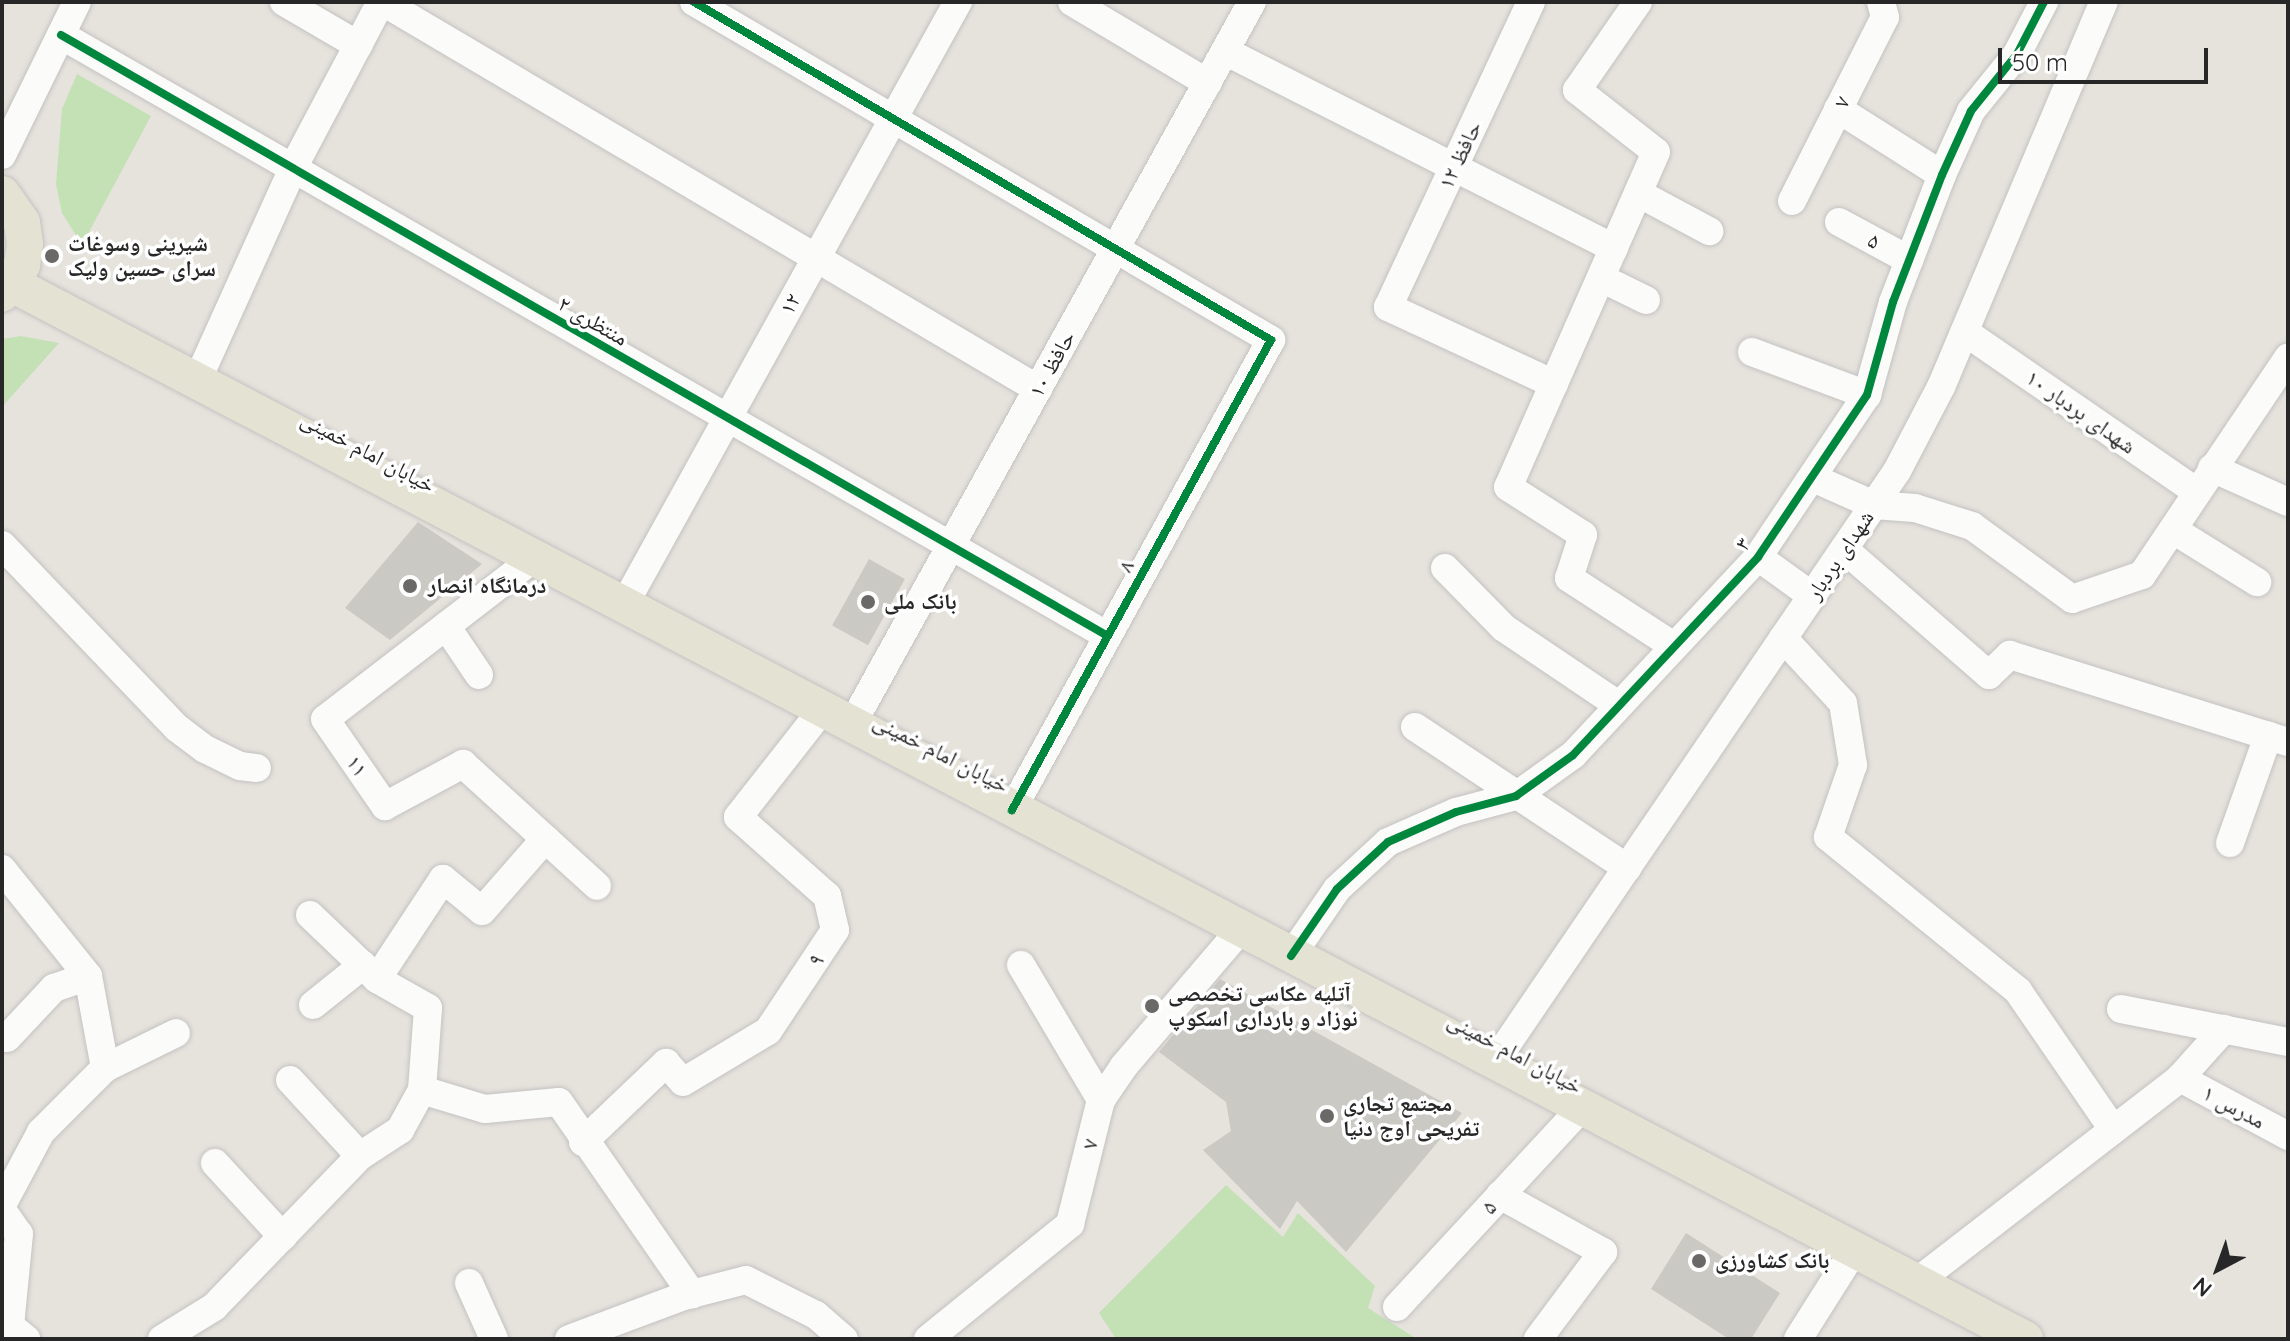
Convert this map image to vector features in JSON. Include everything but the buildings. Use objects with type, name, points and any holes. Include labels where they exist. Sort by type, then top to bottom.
[{"type":"main road","points":[[2,194],[22,223],[25,244],[7,289]]},
{"type":"main road","name":"خیابان امام خمینی","points":[[7,289],[197,381],[1494,1063],[1919,1280],[2025,1339]]},
{"type":"street","points":[[2,155],[77,2]]},
{"type":"street","points":[[284,2],[358,45]]},
{"type":"street","points":[[197,381],[293,168],[382,2],[1038,389]]},
{"type":"street","points":[[694,2],[1116,249]]},
{"type":"street","name":"۱۲","points":[[623,607],[958,2]]},
{"type":"street","points":[[1072,2],[1208,83]]},
{"type":"street","name":"حافظ ۱۰","points":[[836,718],[950,548],[1252,2]]},
{"type":"street","name":"حافظ ۱۲","points":[[1531,2],[1388,307],[1554,384]]},
{"type":"street","points":[[1638,2],[1577,90],[1656,152],[1508,487],[1583,535],[1569,578],[1672,645]]},
{"type":"street","name":"۷","points":[[1792,201],[1885,17],[1881,2]]},
{"type":"street","name":"۳","points":[[1291,956],[1337,889],[1388,842],[1456,812],[1516,796],[1573,755],[1672,645],[1758,557],[1867,395],[1909,260],[1942,175],[1971,111],[2017,54],[2044,2]]},
{"type":"street","name":"شهدای بردبار","points":[[1494,1063],[1905,457],[1965,332],[2104,2]]},
{"type":"street","name":"منتظری ۲","points":[[61,35],[1108,636]]},
{"type":"street","points":[[1225,51],[1614,248]]},
{"type":"street","points":[[1838,109],[1942,175]]},
{"type":"street","points":[[1638,193],[1709,231]]},
{"type":"street","name":"۵","points":[[1839,222],[1909,260]]},
{"type":"street","name":"۸","points":[[1012,810],[1271,340],[1116,249]]},
{"type":"street","points":[[1601,278],[1646,300]]},
{"type":"street","name":"شهدای بردبار ۱۰","points":[[1965,332],[2197,492]]},
{"type":"street","points":[[1752,352],[1867,395]]},
{"type":"street","points":[[1813,478],[1874,505],[1915,508],[1972,526],[2072,599],[2142,575],[2175,531],[2212,468],[2287,361]]},
{"type":"street","points":[[2212,468],[2288,502]]},
{"type":"street","points":[[2175,531],[2257,582]]},
{"type":"street","points":[[2,545],[177,728],[205,749],[240,766],[257,768]]},
{"type":"street","points":[[1844,549],[1989,675],[2010,655],[2278,739],[2230,843]]},
{"type":"street","points":[[1758,557],[1812,596]]},
{"type":"street","name":"۱۱","points":[[533,559],[325,719],[385,806],[463,764],[597,886]]},
{"type":"street","points":[[1445,568],[1504,628],[1618,705]]},
{"type":"street","points":[[446,626],[479,675]]},
{"type":"street","points":[[1783,638],[1843,703],[1853,765],[1828,837],[2018,991],[2113,1129]]},
{"type":"street","name":"۹","points":[[583,1142],[666,1063],[683,1082],[768,1031],[835,930],[827,896],[738,817],[836,718]]},
{"type":"street","points":[[1415,727],[1627,868]]},
{"type":"street","points":[[313,1005],[370,972],[443,879],[482,911],[545,839]]},
{"type":"street","points":[[2,869],[88,976],[105,1068]]},
{"type":"street","points":[[162,1339],[214,1307],[360,1156],[400,1130],[422,1090],[428,1008],[370,972],[310,915]]},
{"type":"street","name":"۷","points":[[928,1339],[1070,1224],[1101,1100],[1124,1066],[1240,930]]},
{"type":"street","points":[[1021,965],[1101,1100]]},
{"type":"street","points":[[7,1038],[54,988],[88,976]]},
{"type":"street","points":[[2121,1009],[2288,1042]]},
{"type":"street","points":[[1919,1280],[2180,1078],[2224,1029]]},
{"type":"street","points":[[13,1328],[19,1234],[4,1199],[41,1132],[105,1068],[176,1033]]},
{"type":"street","name":"مدرس ۱","points":[[2180,1078],[2288,1136]]},
{"type":"street","points":[[290,1080],[360,1156]]},
{"type":"street","points":[[422,1090],[485,1109],[559,1102],[583,1142],[692,1294]]},
{"type":"street","name":"۵","points":[[1397,1307],[1581,1108]]},
{"type":"street","points":[[215,1163],[283,1237]]},
{"type":"street","points":[[1500,1195],[1603,1252],[1538,1339]]},
{"type":"street","points":[[1798,1339],[1855,1249]]},
{"type":"street","points":[[569,1339],[692,1294],[746,1280],[816,1315],[844,1339]]},
{"type":"street","points":[[469,1283],[494,1339]]},
{"type":"green space","points":[[77,74],[151,116],[82,245],[62,213],[56,184],[62,109]]},
{"type":"green space","points":[[21,336],[59,343],[2,407],[2,339]]},
{"type":"green space","points":[[1226,1185],[1283,1237],[1298,1213],[1375,1286],[1368,1308],[1417,1339],[1116,1339],[1099,1313]]},
{"type":"cycle path","points":[[694,2],[1271,340],[1012,810]]},
{"type":"cycle path","points":[[1291,956],[1337,889],[1388,842],[1456,812],[1516,796],[1573,755],[1758,557],[1867,395],[1893,302],[1942,175],[1971,111],[2017,54],[2044,2]]},
{"type":"cycle path","points":[[61,35],[1108,636]]},
{"type":"place","name":"شیرینی وسوغات سرای حسین ولیک","points":[[52,256]]},
{"type":"place","name":"درمانگاه انصار","points":[[410,586]]},
{"type":"place","name":"بانک ملی","points":[[868,602]]},
{"type":"place","name":"آتلیه عکاسی تخصصی نوزاد و بارداری اسکوپ","points":[[1152,1006]]},
{"type":"place","name":"مجتمع تجاری تفریحی اوج دنیا","points":[[1327,1116]]},
{"type":"place","name":"بانک کشاورزی","points":[[1699,1261]]}]
